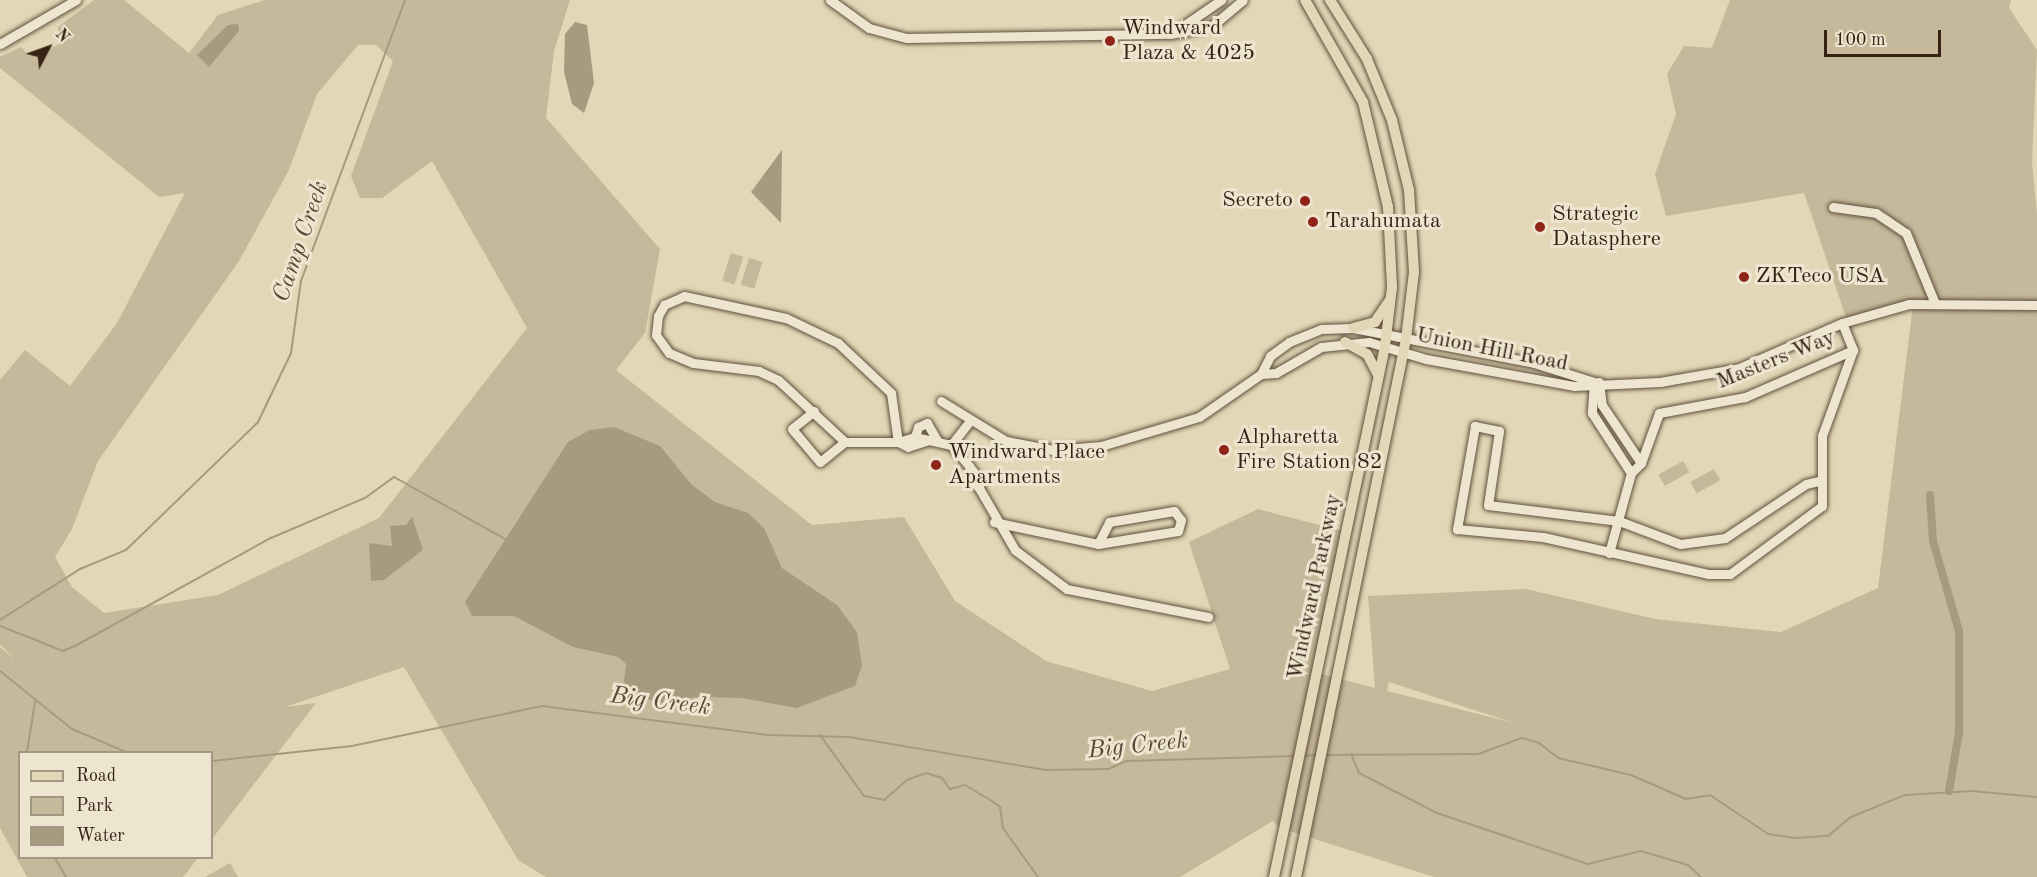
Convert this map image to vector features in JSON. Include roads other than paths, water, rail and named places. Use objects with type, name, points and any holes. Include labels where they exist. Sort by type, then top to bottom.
[{"type":"main road","name":"Windward Parkway","points":[[1274,877],[1385,346],[1391,298],[1388,207],[1363,102],[1305,0]]},
{"type":"main road","name":"Windward Parkway","points":[[1296,877],[1406,339],[1414,253],[1401,152],[1366,59],[1330,0]]},
{"type":"main road","points":[[1353,328],[1375,322],[1391,298]]},
{"type":"main road","points":[[1345,342],[1367,354],[1378,375]]},
{"type":"street","points":[[0,44],[76,0]]},
{"type":"street","points":[[830,0],[869,28],[907,38],[1170,34],[1212,26],[1243,0]]},
{"type":"street","points":[[1170,34],[1221,0]]},
{"type":"street","points":[[1833,207],[1876,213],[1906,233],[1934,301]]},
{"type":"street","points":[[845,442],[789,386],[759,371],[693,363],[669,353],[656,335],[664,305],[684,296],[714,298],[829,337],[891,393],[898,442]]},
{"type":"street","name":"Union Hill Road","points":[[1345,342],[1385,346],[1403,352],[1574,386],[1596,382],[1672,381],[1739,368],[1842,323],[1934,301],[2034,305]]},
{"type":"street","name":"Masters Way","points":[[1609,553],[1730,574],[1822,506],[1819,481],[1822,436],[1853,350],[1842,323]]},
{"type":"street","name":"Union Hill Road","points":[[1261,374],[1270,356],[1302,335],[1353,328],[1527,362],[1596,382]]},
{"type":"street","points":[[941,401],[969,422],[1026,446],[1074,450],[1101,446],[1184,425],[1261,374],[1276,373],[1321,347],[1345,342]]},
{"type":"street","name":"Masters Way","points":[[1631,473],[1641,463],[1659,413],[1745,397],[1853,350]]},
{"type":"street","points":[[1526,378],[1527,362]]},
{"type":"street","points":[[1596,382],[1602,405],[1641,463]]},
{"type":"street","points":[[1596,382],[1593,413],[1631,473],[1619,521],[1609,553],[1544,537],[1457,529],[1476,426],[1499,431],[1488,504],[1619,521],[1680,544],[1707,544],[1819,481]]},
{"type":"street","points":[[1593,413],[1602,405]]},
{"type":"street","points":[[814,411],[792,429],[820,462],[845,442],[933,440],[951,445],[969,466],[994,522],[1039,572],[1067,589],[1208,617]]},
{"type":"street","points":[[951,445],[969,422]]},
{"type":"street","points":[[914,442],[927,423],[933,440]]},
{"type":"street","points":[[994,522],[1098,544],[1178,531],[1181,520],[1174,511],[1109,522],[1098,544]]},
{"type":"water","points":[[575,22],[587,25],[594,83],[584,113],[572,104],[564,72],[565,34]]},
{"type":"water","points":[[238,24],[239,31],[209,67],[197,55],[228,25]]},
{"type":"water","points":[[782,150],[781,223],[751,192]]},
{"type":"water","points":[[614,427],[660,446],[692,485],[715,502],[748,513],[764,528],[782,568],[837,605],[857,632],[862,665],[855,686],[797,708],[742,698],[684,699],[680,708],[629,694],[622,698],[626,664],[618,657],[573,647],[514,616],[472,616],[465,602],[568,442],[590,430]]},
{"type":"water","points":[[412,517],[423,550],[384,580],[371,581],[369,543],[392,546],[390,526],[406,525]]},
{"type":"waterway","name":"Camp Creek","points":[[0,620],[80,569],[126,550],[258,422],[291,353],[301,281],[405,0]]},
{"type":"waterway","points":[[0,626],[63,651],[271,538],[365,498],[394,477],[505,539]]},
{"type":"waterway","points":[[1930,495],[1933,541],[1959,631],[1959,732],[1949,791]]},
{"type":"waterway","name":"Big Creek","points":[[0,671],[72,729],[124,751]]},
{"type":"waterway","points":[[27,751],[35,702]]},
{"type":"waterway","name":"Big Creek","points":[[213,761],[352,746],[542,706],[767,735],[849,737],[1046,770],[1108,769],[1127,761],[1296,756]]},
{"type":"waterway","points":[[820,735],[864,796],[884,800],[907,780],[926,773],[942,778],[950,789],[965,785],[993,802],[1000,807],[1003,828],[1038,877]]},
{"type":"waterway","name":"Big Creek","points":[[1326,755],[1478,754],[1522,738],[1539,743],[1558,758],[1631,775],[1686,799],[1710,795],[1768,834],[1796,838],[1828,836],[1851,817],[1905,795],[1972,791],[2037,797]]},
{"type":"waterway","points":[[1351,754],[1359,773],[1437,813],[1588,864],[1641,851],[1688,865],[1701,877]]},
{"type":"waterway","name":"Big Creek","points":[[1302,756],[1317,755]]},
{"type":"waterway","points":[[56,859],[66,877]]},
{"type":"place","name":"Windward Plaza & 4025","points":[[1110,41]]},
{"type":"place","name":"Secreto","points":[[1305,201]]},
{"type":"place","name":"Tarahumata","points":[[1313,222]]},
{"type":"place","name":"Strategic Datasphere","points":[[1540,227]]},
{"type":"place","name":"ZKTeco USA","points":[[1744,277]]},
{"type":"place","name":"Alpharetta Fire Station 82","points":[[1224,450]]},
{"type":"place","name":"Windward Place Apartments","points":[[936,465]]}]
